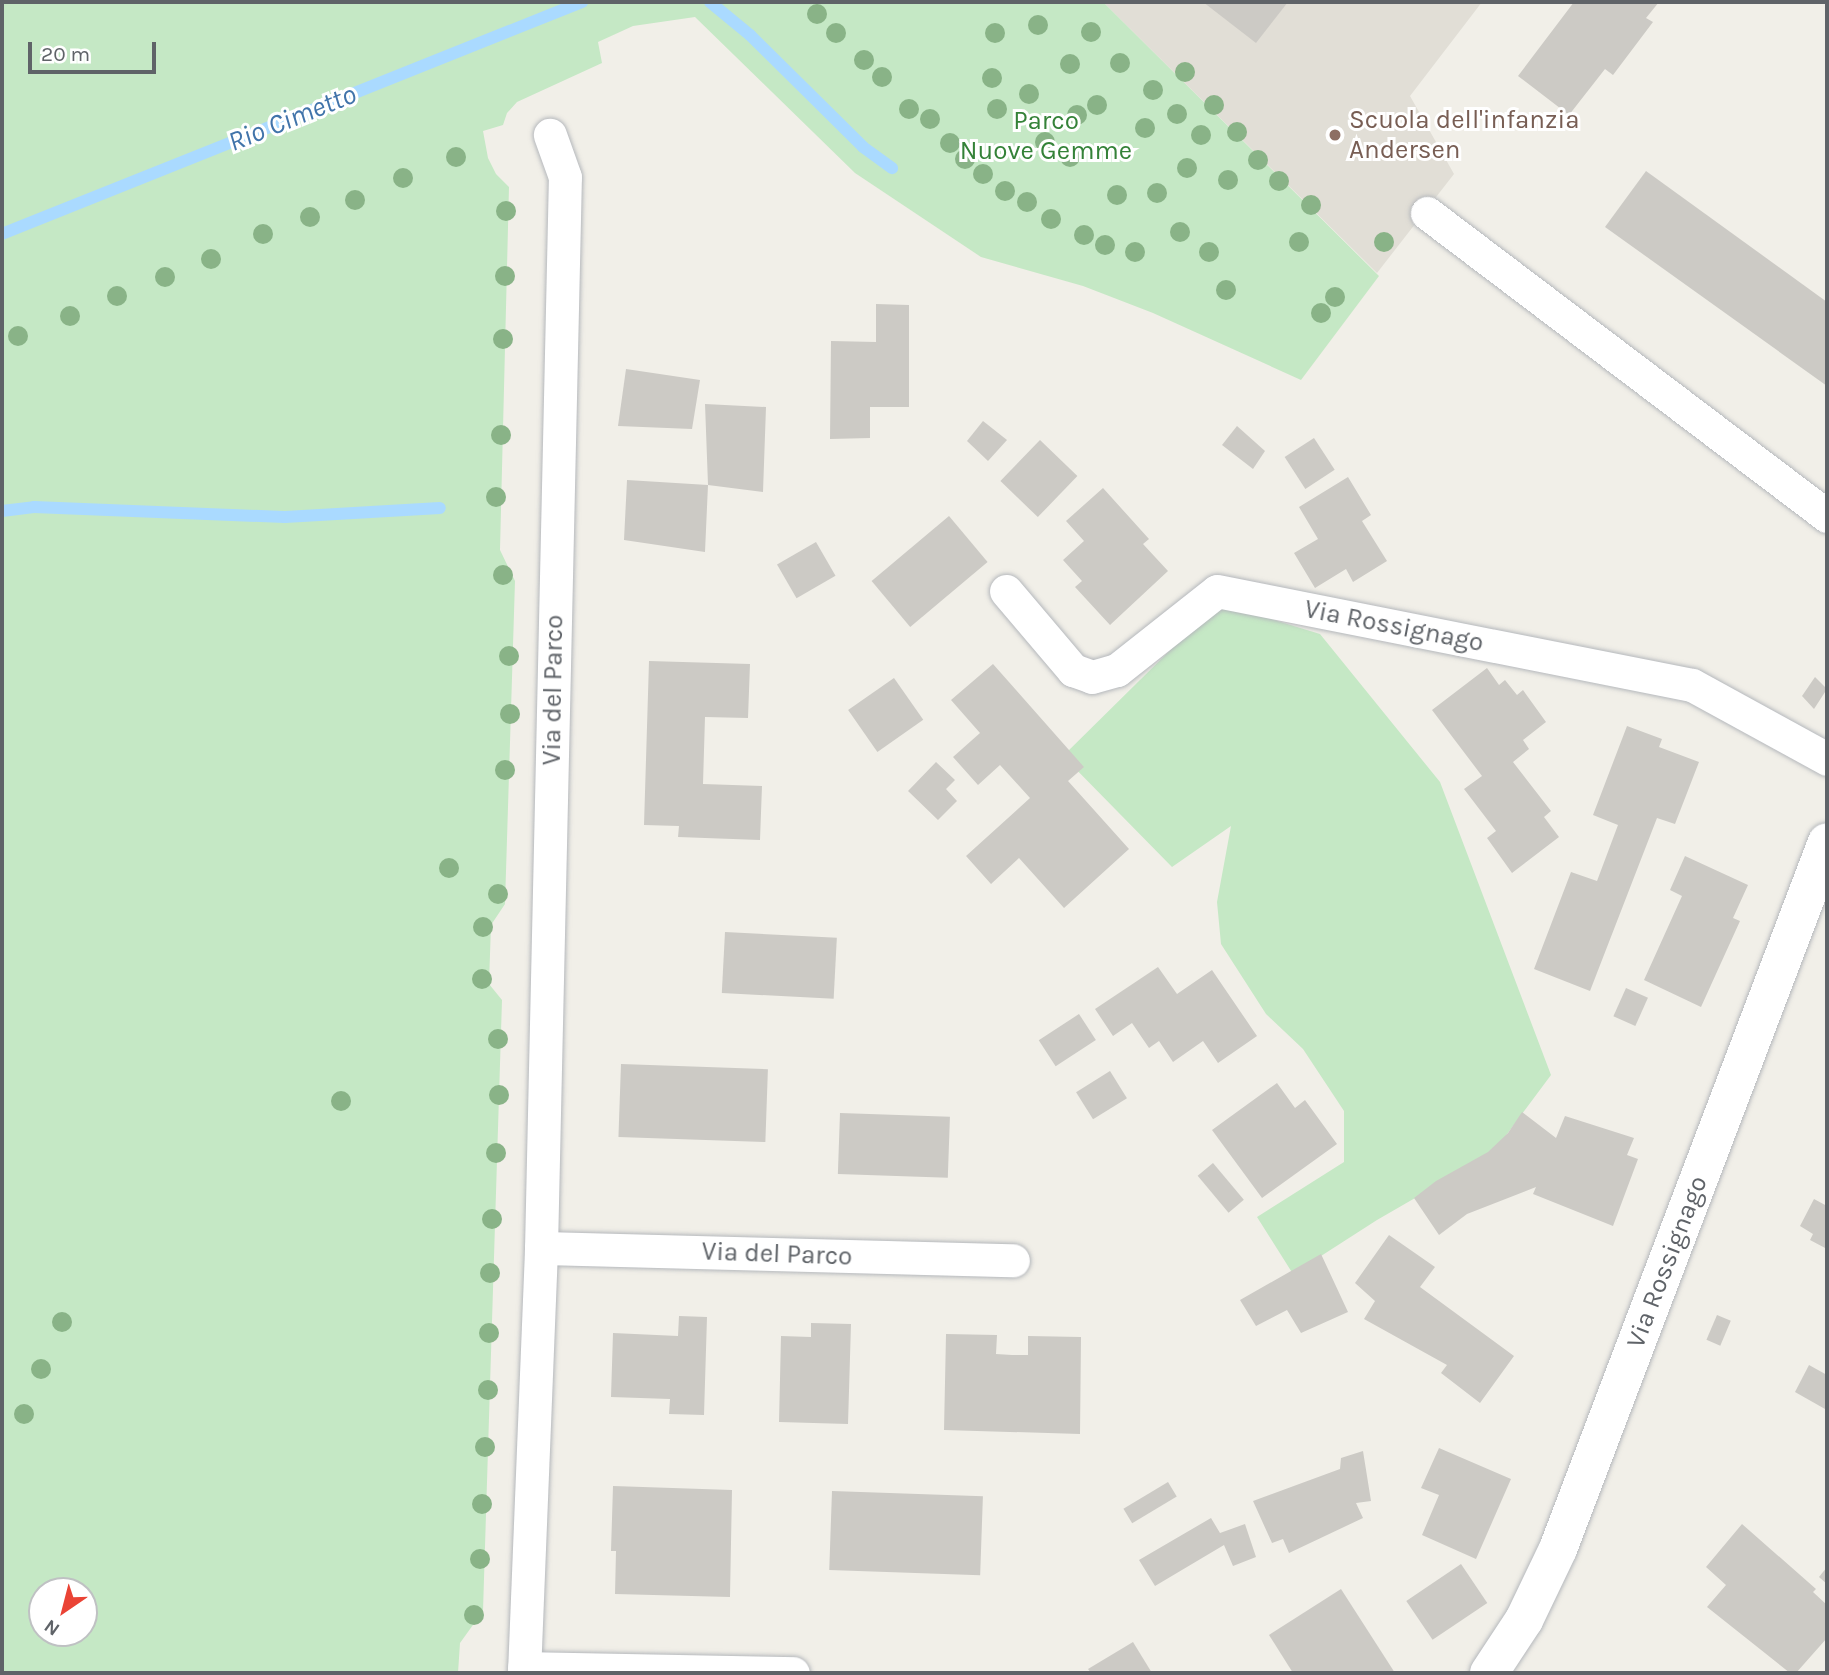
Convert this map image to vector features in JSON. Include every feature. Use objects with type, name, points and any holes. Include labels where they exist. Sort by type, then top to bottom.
[{"type":"street","name":"Via del Parco","points":[[550,135],[565,177],[541,1248],[524,1671],[793,1673]]},
{"type":"street","points":[[1427,213],[1827,516]]},
{"type":"street","name":"Via Rossignago","points":[[1006,591],[1073,670],[1092,677],[1117,670],[1217,591],[1692,685],[1827,759]]},
{"type":"street","name":"Via Rossignago","points":[[1489,1673],[1524,1620],[1558,1549],[1827,842]]},
{"type":"street","name":"Via del Parco","points":[[541,1248],[1013,1260]]},
{"type":"shaded area","name":"Scuola dell'infanzia Andersen","points":[[1103,2],[1482,2],[1410,96],[1454,174],[1377,273]]},
{"type":"green space","name":"Parco Nuove Gemme","points":[[2,2],[1103,2],[1379,276],[1301,380],[1153,313],[1083,286],[981,257],[855,173],[695,17],[633,26],[598,42],[602,63],[517,102],[507,113],[503,125],[483,131],[488,158],[496,174],[509,187],[500,550],[515,581],[505,904],[491,925],[489,984],[502,1000],[483,1611],[460,1643],[458,1673],[2,1673]]},
{"type":"green space","points":[[1218,603],[1320,634],[1440,782],[1551,1075],[1493,1153],[1377,1220],[1293,1274],[1257,1217],[1344,1162],[1344,1111],[1303,1049],[1266,1014],[1221,944],[1217,902],[1231,826],[1172,867],[1063,756]]},
{"type":"building","points":[[1203,2],[1288,2],[1256,43]]},
{"type":"building","points":[[1574,2],[1659,2],[1646,18],[1653,22],[1613,75],[1605,69],[1569,115],[1518,76]]},
{"type":"building","points":[[1646,171],[1827,302],[1827,386],[1605,227]]},
{"type":"building","points":[[876,304],[909,305],[909,407],[870,407],[870,438],[830,439],[831,341],[876,342]]},
{"type":"building","points":[[626,369],[700,380],[692,429],[618,426]]},
{"type":"building","points":[[705,404],[766,407],[763,492],[708,485]]},
{"type":"building","points":[[983,421],[1007,440],[988,461],[967,441]]},
{"type":"building","points":[[1237,426],[1265,451],[1253,469],[1222,445]]},
{"type":"building","points":[[1314,438],[1335,470],[1305,489],[1285,457]]},
{"type":"building","points":[[1040,440],[1077,476],[1038,517],[1000,481]]},
{"type":"building","points":[[1348,477],[1371,515],[1362,521],[1387,561],[1353,582],[1346,569],[1315,588],[1294,553],[1318,539],[1299,507]]},
{"type":"building","points":[[627,480],[708,485],[705,552],[624,540]]},
{"type":"building","points":[[1103,488],[1149,539],[1143,544],[1168,571],[1110,625],[1075,587],[1082,581],[1063,560],[1084,541],[1066,521]]},
{"type":"building","points":[[949,516],[988,562],[910,627],[872,581]]},
{"type":"building","points":[[816,542],[836,576],[797,598],[777,564]]},
{"type":"building","points":[[649,661],[750,664],[748,718],[705,717],[703,784],[762,786],[760,840],[678,837],[679,826],[644,825]]},
{"type":"building","points":[[993,664],[1084,767],[1068,781],[1129,849],[1064,908],[1019,858],[991,884],[966,856],[1030,798],[1000,765],[978,785],[953,757],[980,733],[951,700]]},
{"type":"building","points":[[1487,668],[1499,685],[1505,680],[1517,695],[1523,690],[1546,722],[1523,740],[1529,749],[1513,762],[1551,811],[1544,817],[1559,837],[1512,873],[1487,838],[1496,831],[1464,789],[1482,776],[1432,710]]},
{"type":"building","points":[[1815,677],[1827,689],[1814,709],[1802,696]]},
{"type":"building","points":[[894,678],[923,720],[877,752],[848,710]]},
{"type":"building","points":[[1627,726],[1662,739],[1659,747],[1699,762],[1675,824],[1657,818],[1590,991],[1534,969],[1571,872],[1597,881],[1618,825],[1593,815]]},
{"type":"building","points":[[936,762],[955,780],[946,789],[957,801],[938,820],[908,791]]},
{"type":"building","points":[[1685,856],[1748,885],[1733,918],[1740,921],[1701,1007],[1644,980],[1682,896],[1670,890]]},
{"type":"building","points":[[725,932],[837,938],[834,999],[722,993]]},
{"type":"building","points":[[1158,967],[1177,994],[1212,970],[1257,1036],[1218,1063],[1203,1041],[1173,1062],[1159,1041],[1149,1048],[1132,1023],[1113,1036],[1095,1009]]},
{"type":"building","points":[[1626,988],[1648,998],[1635,1026],[1613,1016]]},
{"type":"building","points":[[1079,1014],[1096,1040],[1056,1066],[1039,1040]]},
{"type":"building","points":[[621,1064],[768,1069],[765,1142],[618,1137]]},
{"type":"building","points":[[1110,1071],[1127,1098],[1093,1119],[1076,1092]]},
{"type":"building","points":[[1277,1083],[1295,1108],[1305,1100],[1337,1144],[1262,1198],[1212,1130]]},
{"type":"building","points":[[1522,1112],[1556,1138],[1565,1116],[1634,1138],[1627,1155],[1638,1159],[1613,1226],[1533,1194],[1536,1187],[1467,1214],[1439,1235],[1414,1198],[1436,1181],[1488,1152],[1508,1133]]},
{"type":"building","points":[[840,1113],[950,1117],[948,1178],[838,1174]]},
{"type":"building","points":[[1213,1163],[1244,1200],[1229,1213],[1198,1176]]},
{"type":"building","points":[[1814,1199],[1827,1206],[1827,1249],[1810,1240],[1813,1234],[1800,1226]]},
{"type":"building","points":[[1389,1235],[1435,1267],[1420,1287],[1514,1356],[1480,1403],[1441,1373],[1447,1365],[1364,1319],[1375,1301],[1355,1283]]},
{"type":"building","points":[[1321,1254],[1348,1312],[1301,1333],[1287,1310],[1256,1326],[1240,1300]]},
{"type":"building","points":[[1717,1315],[1731,1321],[1720,1346],[1706,1340]]},
{"type":"building","points":[[679,1316],[707,1317],[704,1415],[669,1414],[670,1399],[611,1397],[613,1333],[678,1336]]},
{"type":"building","points":[[811,1323],[851,1324],[848,1424],[779,1422],[781,1336],[811,1337]]},
{"type":"building","points":[[946,1334],[997,1335],[996,1354],[1012,1355],[1028,1355],[1028,1336],[1081,1337],[1080,1434],[944,1430]]},
{"type":"building","points":[[1809,1365],[1827,1375],[1825,1409],[1795,1392]]},
{"type":"building","points":[[1439,1448],[1511,1479],[1476,1559],[1422,1535],[1439,1495],[1421,1488]]},
{"type":"building","points":[[1363,1451],[1371,1501],[1356,1503],[1363,1518],[1289,1553],[1283,1539],[1272,1543],[1253,1501],[1340,1469],[1341,1458]]},
{"type":"building","points":[[1168,1482],[1177,1497],[1132,1523],[1123,1509]]},
{"type":"building","points":[[613,1486],[732,1490],[730,1597],[615,1594],[616,1551],[611,1551]]},
{"type":"building","points":[[832,1491],[983,1496],[980,1575],[829,1570]]},
{"type":"building","points":[[1211,1518],[1220,1533],[1245,1524],[1256,1557],[1233,1566],[1224,1545],[1155,1586],[1139,1560]]},
{"type":"building","points":[[1742,1524],[1816,1589],[1813,1592],[1827,1605],[1827,1638],[1796,1673],[1790,1673],[1707,1607],[1726,1585],[1706,1567]]},
{"type":"building","points":[[1461,1564],[1487,1603],[1433,1640],[1406,1601]]},
{"type":"building","points":[[1827,1567],[1827,1584],[1819,1577]]},
{"type":"building","points":[[1341,1589],[1395,1673],[1293,1673],[1269,1635]]},
{"type":"building","points":[[1133,1642],[1152,1673],[1091,1673],[1088,1669]]},
{"type":"waterway","name":"Rio Cimetto","points":[[2,234],[582,2]]},
{"type":"waterway","name":"Rio Cimetto","points":[[710,2],[750,35],[863,147],[892,168]]},
{"type":"waterway","points":[[2,511],[34,507],[285,517],[440,508]]},
{"type":"place","name":"Scuola dell'infanzia Andersen","points":[[1335,135]]}]
